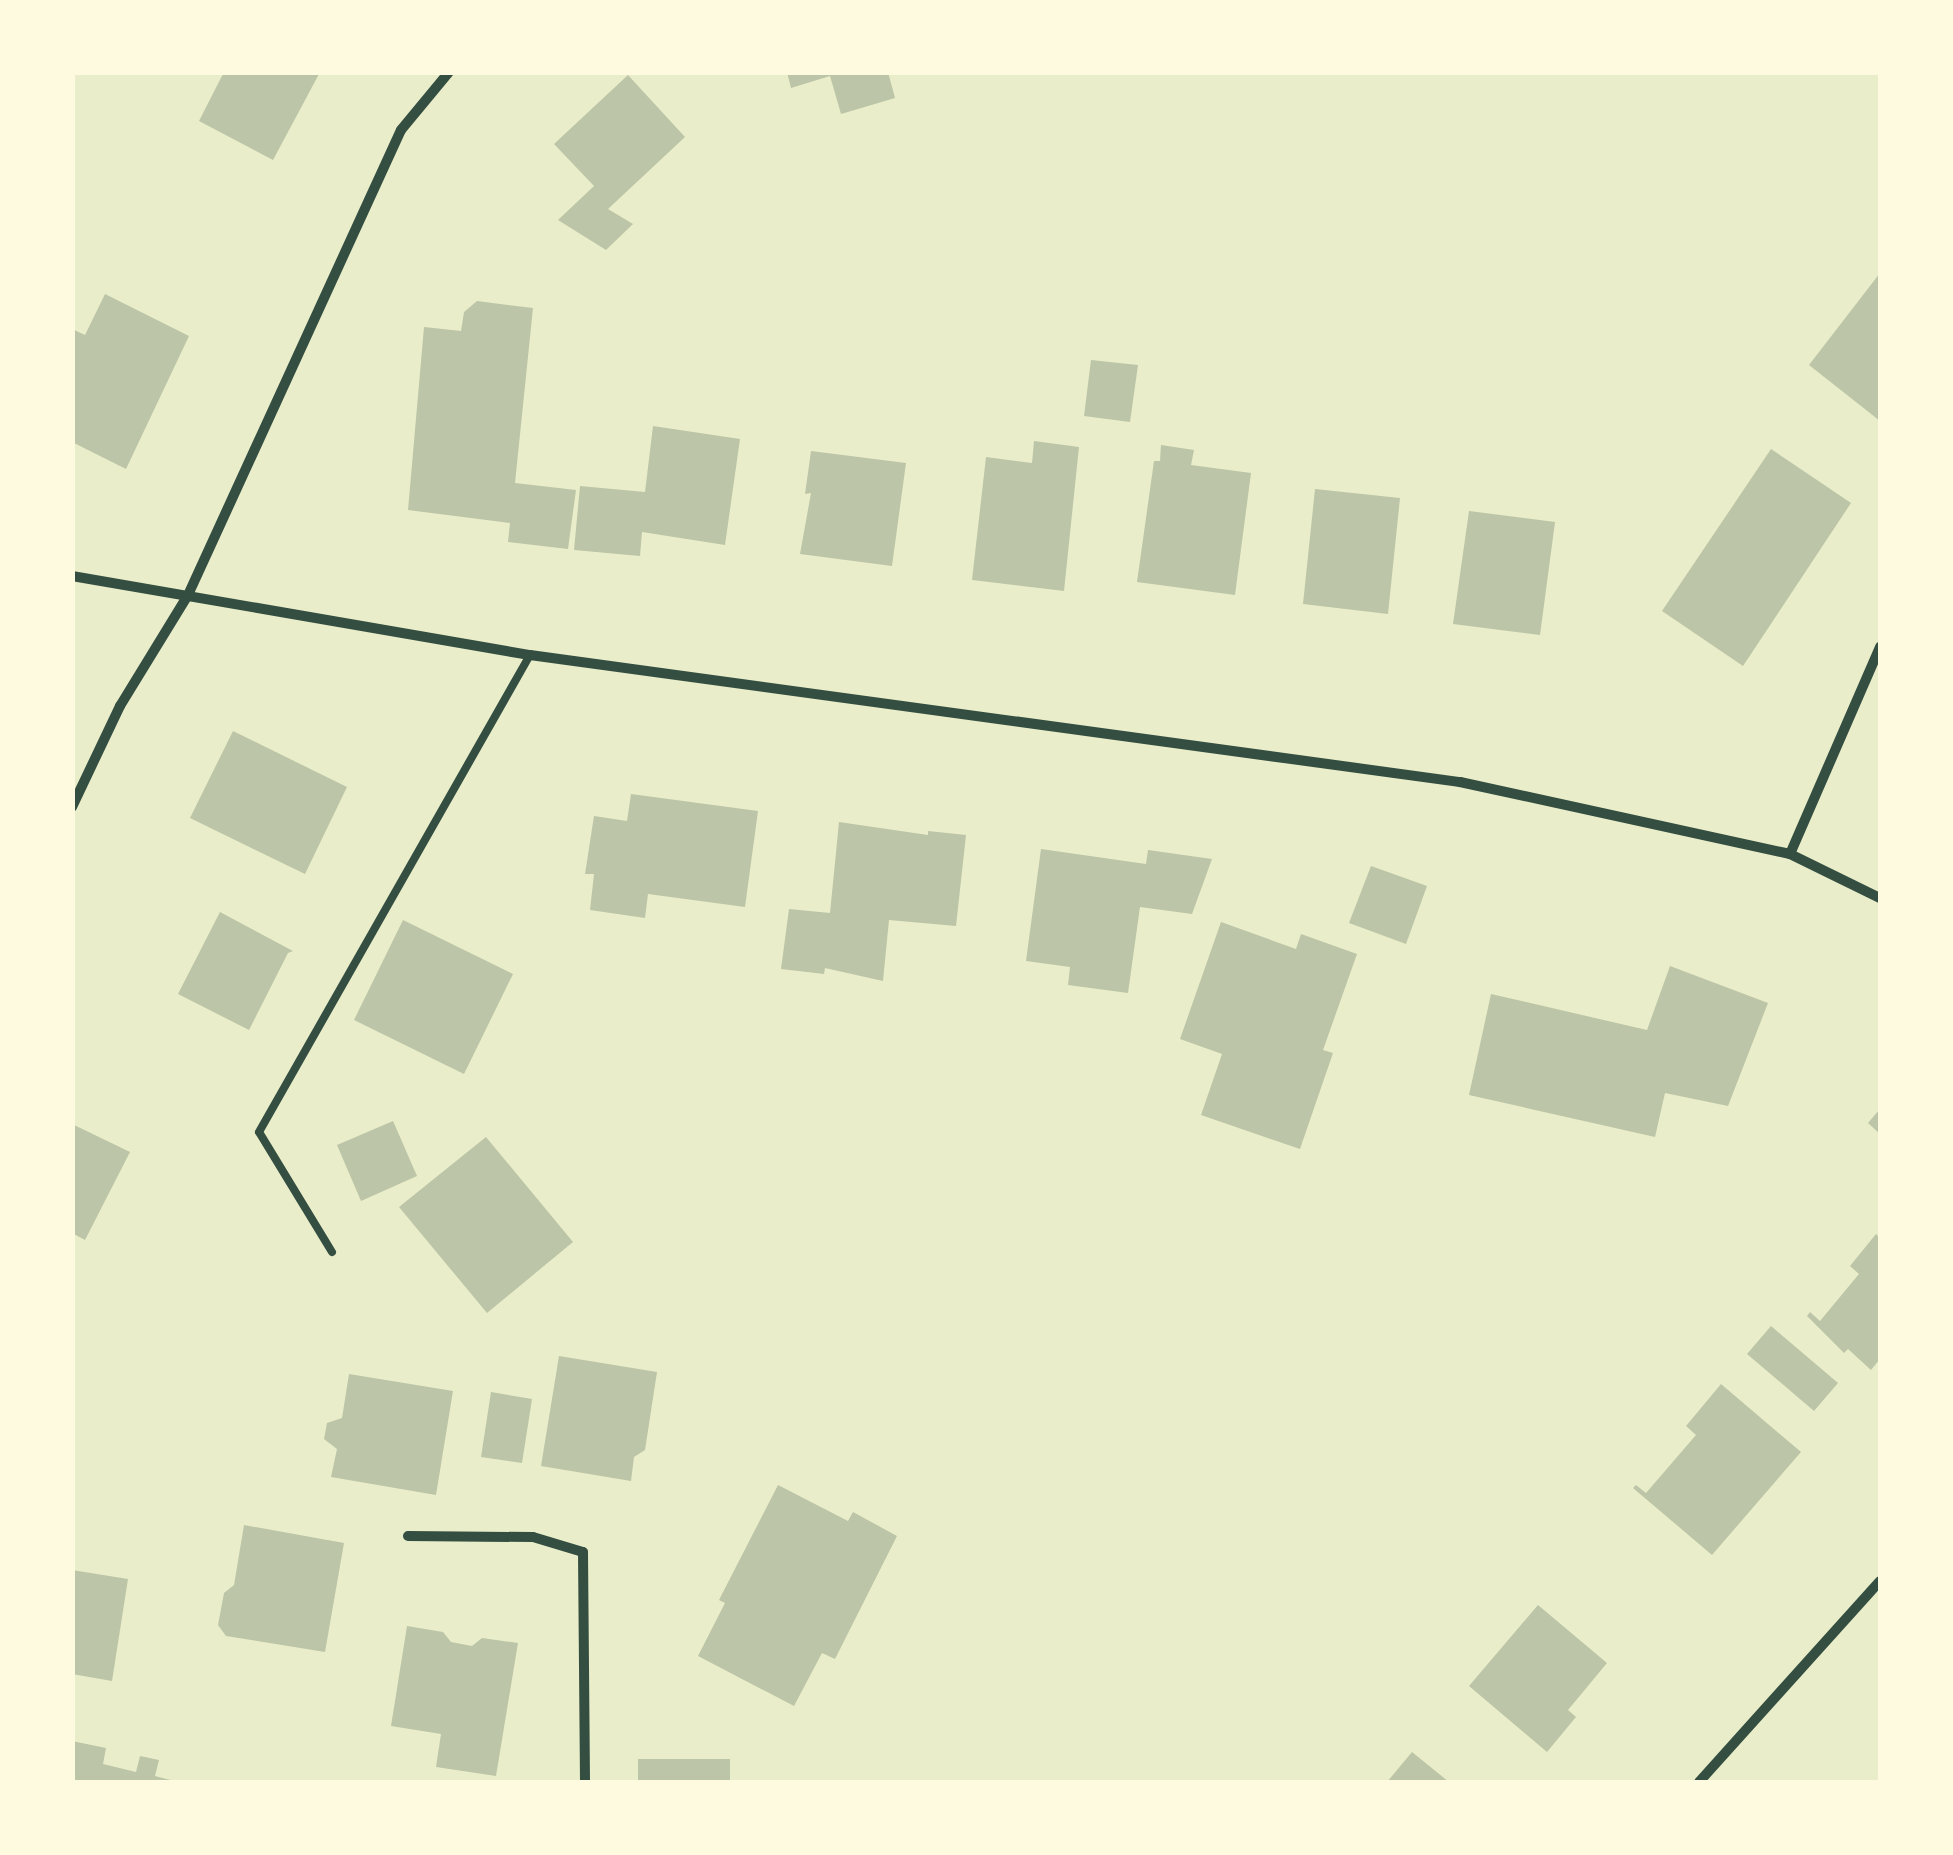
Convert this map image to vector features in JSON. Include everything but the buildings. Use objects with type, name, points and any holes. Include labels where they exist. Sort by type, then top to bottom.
[{"type":"street","points":[[72,807],[120,706],[188,595],[401,130],[450,72]]},
{"type":"street","points":[[72,576],[530,656],[1430,778],[1790,854],[1880,898]]},
{"type":"street","points":[[1790,854],[1880,647]]},
{"type":"street","points":[[408,1536],[533,1537],[583,1552],[585,1782]]},
{"type":"street","points":[[1699,1782],[1880,1581]]},
{"type":"lane","points":[[332,1252],[259,1132],[530,656]]}]
